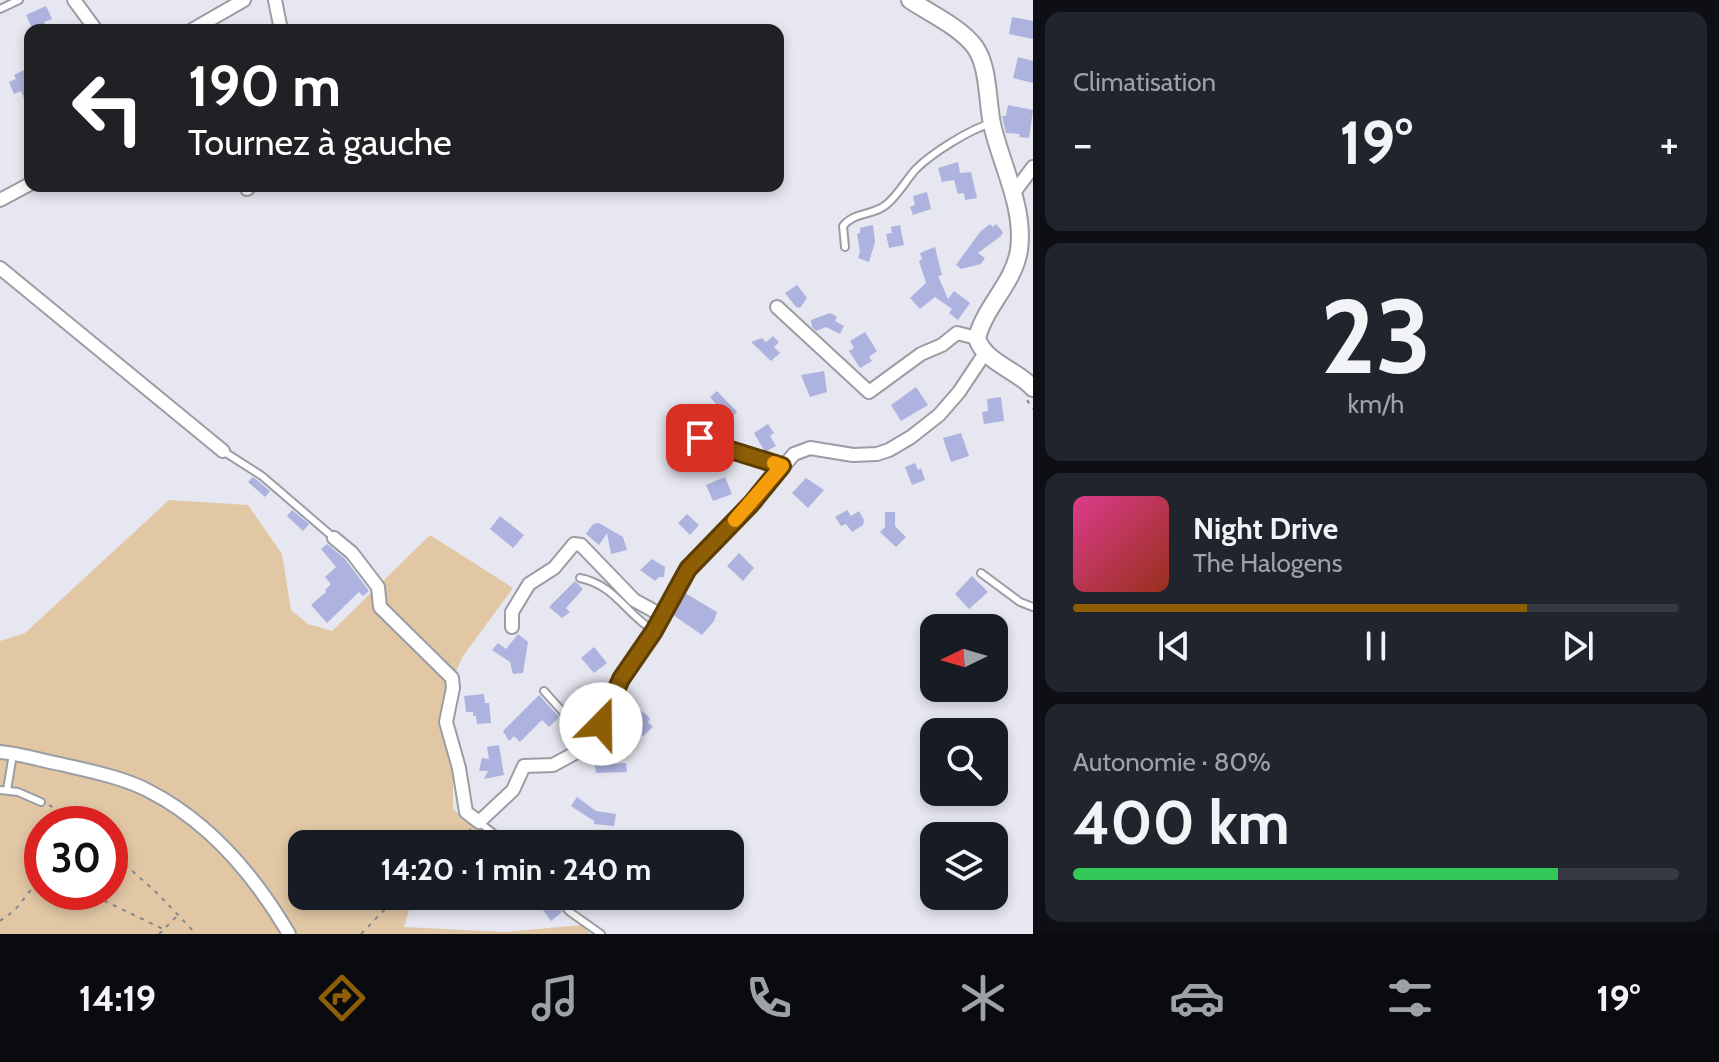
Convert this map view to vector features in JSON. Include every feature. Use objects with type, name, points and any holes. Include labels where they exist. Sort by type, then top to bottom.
[{"type":"street","points":[[74,0],[92,24]]},
{"type":"street","points":[[202,24],[244,0]]},
{"type":"street","points":[[275,0],[280,24]]},
{"type":"street","points":[[334,538],[352,553],[378,587],[380,607],[452,678],[446,722],[459,768],[466,812],[479,822],[513,790],[524,766],[561,763],[586,747],[592,741],[621,679],[654,631],[688,569],[751,504],[782,466],[794,454],[810,448],[865,455],[877,454],[900,444],[939,415],[959,392],[981,346],[986,315],[1000,294],[1019,251],[1018,218],[992,123],[983,66],[974,45],[966,36],[910,0]]},
{"type":"street","points":[[1013,194],[1033,167]]},
{"type":"street","points":[[0,200],[24,187]]},
{"type":"street","points":[[0,268],[223,451]]},
{"type":"street","points":[[777,307],[869,392],[921,354],[942,345],[957,333],[981,346],[1033,388]]},
{"type":"street","points":[[512,627],[512,612],[529,584],[554,568],[574,544],[581,545],[634,600],[663,616]]},
{"type":"street","points":[[7,753],[124,780],[149,791],[180,811],[235,859],[256,883],[289,934]]},
{"type":"lane","points":[[0,9],[19,0]]},
{"type":"lane","points":[[845,247],[843,226],[851,217],[878,210],[887,204],[917,168],[977,127],[992,123]]},
{"type":"lane","points":[[700,438],[782,466]]},
{"type":"lane","points":[[223,451],[262,476],[334,538]]},
{"type":"lane","points":[[981,573],[1020,602],[1033,607]]},
{"type":"lane","points":[[580,578],[597,582],[642,624],[654,631]]},
{"type":"lane","points":[[544,691],[592,741]]},
{"type":"lane","points":[[7,753],[4,790],[41,802]]},
{"type":"lane","points":[[479,822],[489,830]]},
{"type":"lane","points":[[568,910],[601,934]]},
{"type":"path","points":[[41,802],[49,806]]},
{"type":"path","points":[[470,830],[479,822]]},
{"type":"path","points":[[128,868],[196,934]]},
{"type":"path","points":[[0,921],[24,899]]},
{"type":"path","points":[[123,910],[163,929]]},
{"type":"path","points":[[361,934],[384,910]]},
{"type":"path","points":[[159,934],[178,915]]},
{"type":"shaded area","points":[[169,500],[248,505],[282,554],[291,610],[308,624],[332,631],[430,535],[513,588],[463,656],[444,697],[440,717],[453,772],[453,809],[478,830],[288,830],[288,910],[409,910],[404,927],[506,932],[582,925],[590,934],[0,934],[0,641],[25,633]]},
{"type":"building","points":[[46,6],[52,19],[45,24],[30,24],[26,15]]},
{"type":"building","points":[[1012,17],[1033,21],[1033,39],[1009,34]]},
{"type":"building","points":[[1018,57],[1033,61],[1033,83],[1013,78]]},
{"type":"building","points":[[24,70],[24,98],[21,91],[14,94],[9,82],[16,79],[14,75]]},
{"type":"building","points":[[1008,105],[1033,110],[1029,138],[1006,133],[1002,116],[1006,116]]},
{"type":"building","points":[[958,162],[960,173],[971,172],[977,198],[965,200],[964,193],[958,194],[954,180],[942,182],[938,168]]},
{"type":"building","points":[[927,192],[931,209],[913,215],[910,207],[915,205],[913,196]]},
{"type":"building","points":[[990,224],[993,227],[996,224],[1003,232],[1001,236],[978,253],[985,258],[981,264],[961,269],[956,265],[980,232]]},
{"type":"building","points":[[873,225],[875,242],[869,262],[858,258],[857,234],[860,228]]},
{"type":"building","points":[[900,225],[904,245],[889,248],[886,234],[892,233],[891,227]]},
{"type":"building","points":[[935,247],[942,275],[938,276],[948,299],[954,291],[970,303],[958,320],[949,313],[952,309],[935,297],[920,309],[910,298],[926,283],[919,261],[922,259],[920,253]]},
{"type":"building","points":[[797,285],[807,298],[800,308],[785,293]]},
{"type":"building","points":[[830,313],[837,317],[835,321],[844,326],[840,334],[826,327],[816,331],[812,327],[811,320]]},
{"type":"building","points":[[865,332],[877,351],[869,357],[872,361],[860,368],[849,351],[854,348],[850,341]]},
{"type":"building","points":[[773,336],[779,342],[774,347],[780,353],[771,361],[751,342],[762,338],[766,342]]},
{"type":"building","points":[[824,371],[827,392],[810,397],[801,375]]},
{"type":"building","points":[[916,387],[928,405],[901,421],[891,405]]},
{"type":"building","points":[[717,391],[737,412],[723,426],[733,437],[727,443],[716,439],[698,422],[716,404],[710,397]]},
{"type":"building","points":[[1001,397],[1004,421],[984,424],[982,412],[988,411],[987,399]]},
{"type":"building","points":[[768,424],[774,433],[770,436],[776,446],[765,452],[754,433]]},
{"type":"building","points":[[961,433],[969,456],[951,462],[943,438]]},
{"type":"building","points":[[915,463],[918,470],[921,468],[925,480],[912,485],[905,467]]},
{"type":"building","points":[[253,477],[270,491],[265,497],[248,482]]},
{"type":"building","points":[[725,477],[732,494],[713,501],[706,485]]},
{"type":"building","points":[[806,478],[824,490],[808,508],[792,493]]},
{"type":"building","points":[[292,510],[309,524],[303,531],[287,516]]},
{"type":"building","points":[[847,510],[851,516],[859,511],[864,520],[863,525],[852,532],[846,524],[841,526],[835,517]]},
{"type":"building","points":[[885,512],[895,512],[895,526],[906,537],[896,547],[880,532],[885,527]]},
{"type":"building","points":[[687,514],[699,525],[690,535],[678,523]]},
{"type":"building","points":[[500,516],[524,535],[513,548],[490,529]]},
{"type":"building","points":[[599,523],[623,537],[627,550],[611,554],[607,533],[599,545],[586,534],[593,524]]},
{"type":"building","points":[[327,544],[345,559],[369,591],[363,596],[359,592],[327,623],[311,605],[326,592],[331,584],[325,577],[336,567],[321,549]]},
{"type":"building","points":[[739,553],[754,568],[743,581],[727,566]]},
{"type":"building","points":[[652,559],[665,567],[664,577],[655,581],[640,570]]},
{"type":"building","points":[[972,576],[988,592],[969,609],[955,594]]},
{"type":"building","points":[[575,581],[583,589],[566,608],[570,612],[562,618],[549,607]]},
{"type":"building","points":[[685,593],[717,612],[714,621],[702,635],[673,615]]},
{"type":"building","points":[[518,634],[528,642],[523,673],[513,674],[510,662],[492,650],[498,643],[506,649]]},
{"type":"building","points":[[594,647],[607,663],[594,673],[581,658]]},
{"type":"building","points":[[484,694],[485,703],[489,703],[491,723],[477,724],[473,712],[466,712],[464,696]]},
{"type":"building","points":[[539,695],[559,717],[549,727],[542,720],[520,742],[514,736],[509,741],[503,731]]},
{"type":"building","points":[[639,710],[647,715],[653,727],[643,736],[628,721]]},
{"type":"building","points":[[499,745],[504,775],[484,779],[488,771],[479,771],[482,758],[489,759],[487,747]]},
{"type":"building","points":[[612,755],[613,764],[626,763],[627,772],[596,773],[594,760],[598,760],[598,756]]},
{"type":"building","points":[[577,797],[596,811],[616,814],[614,826],[594,824],[571,806]]},
{"type":"building","points":[[543,910],[560,910],[562,912],[551,921]]},
{"type":"slow traffic","points":[[735,520],[782,466],[774,463]]},
{"type":"route","points":[[601,724],[611,696],[654,631],[688,569],[751,504],[782,466],[700,438]]}]
